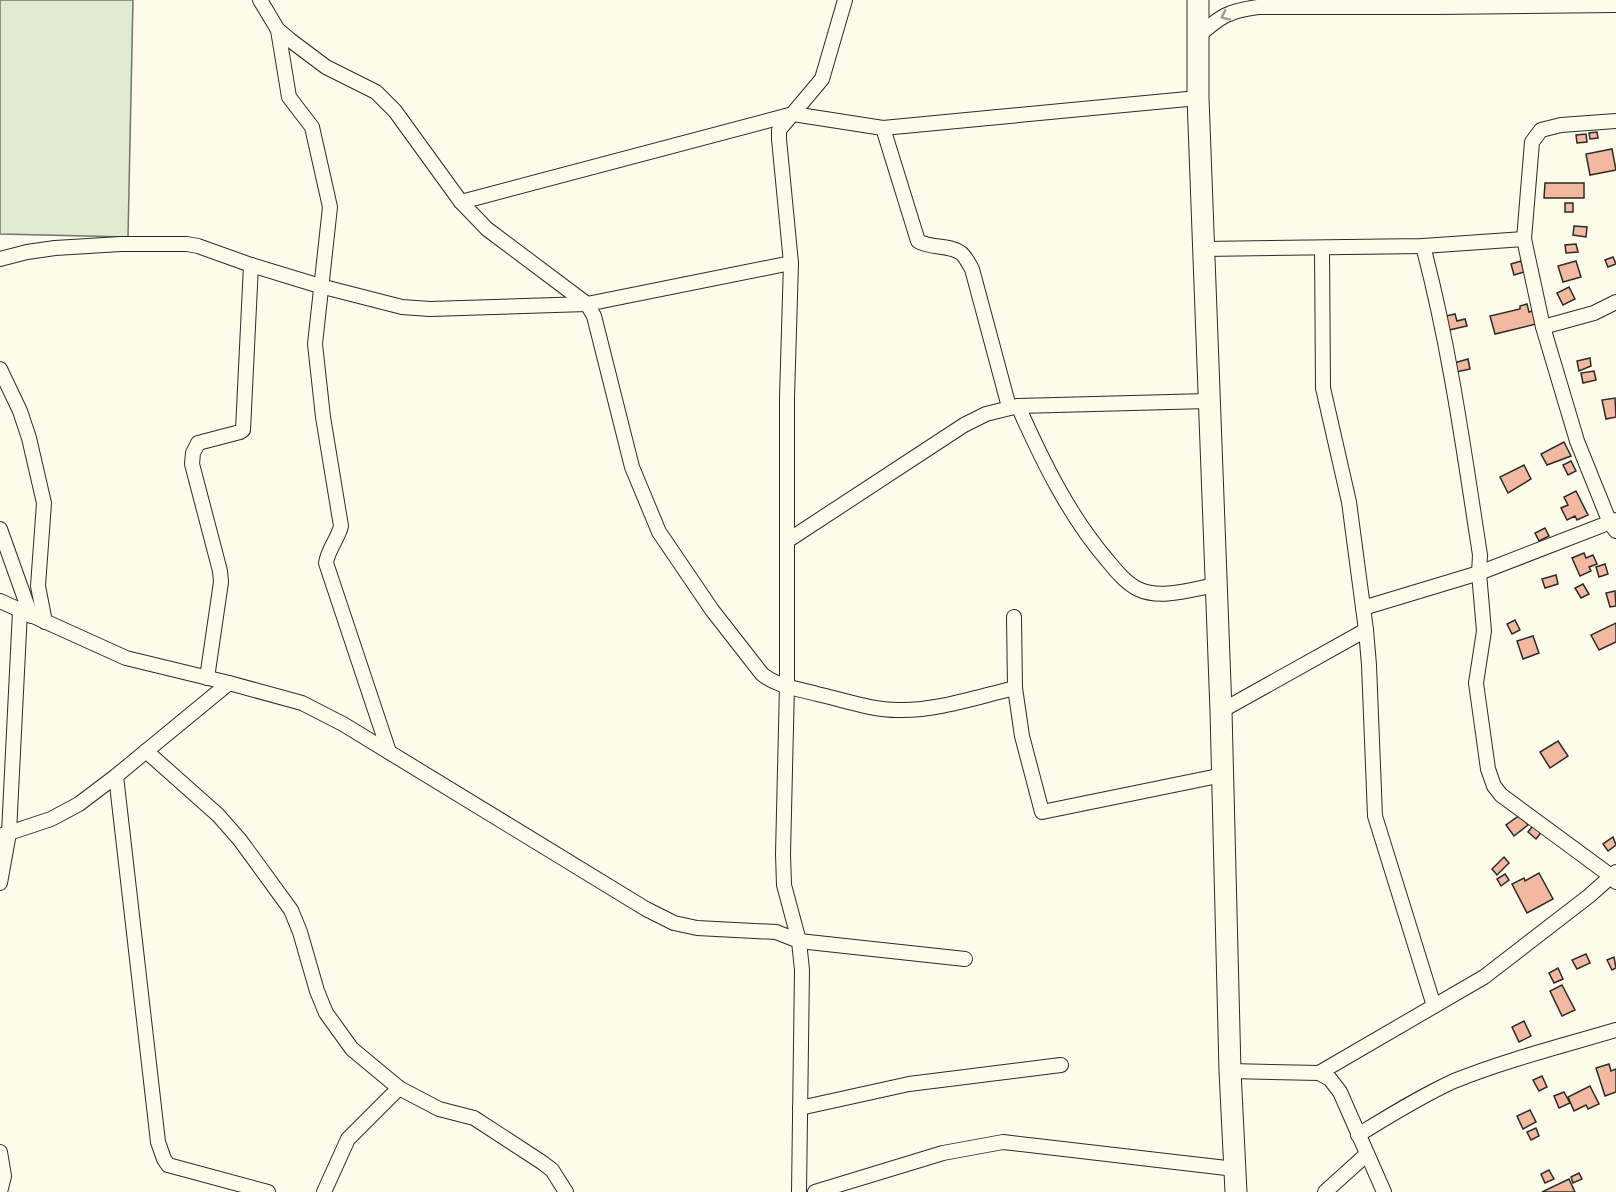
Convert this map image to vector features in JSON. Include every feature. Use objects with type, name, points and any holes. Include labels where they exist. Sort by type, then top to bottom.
[{"type":"main road","points":[[1198,0],[1198,98],[1236,1192]]},
{"type":"street","points":[[260,0],[278,30],[326,67],[376,92],[395,111],[461,202],[487,229],[587,304],[594,316],[632,467],[659,532],[712,610],[762,674],[771,682],[878,708],[899,710],[947,705],[1015,688]]},
{"type":"street","points":[[799,1192],[802,970],[799,941],[784,885],[783,854],[787,685],[787,397],[791,263],[778,139],[779,130],[822,79],[845,0]]},
{"type":"street","points":[[1243,0],[1258,7]]},
{"type":"street","points":[[1198,36],[1224,15],[1258,7],[1616,4]]},
{"type":"street","points":[[278,30],[289,97],[312,127],[330,207],[315,344],[323,417],[340,526],[328,550],[326,563],[389,752]]},
{"type":"street","points":[[461,202],[793,114],[883,128],[1198,98]]},
{"type":"street","points":[[1363,608],[1479,573],[1614,525],[1577,441],[1543,327],[1524,239],[1532,142],[1542,130],[1616,121]]},
{"type":"street","points":[[883,128],[918,241],[924,245],[950,248],[962,253],[972,269],[1013,406],[1089,540],[1124,580],[1140,590],[1166,594],[1216,585]]},
{"type":"street","points":[[1203,249],[1423,246],[1524,239]]},
{"type":"street","points":[[0,259],[55,248],[121,244],[187,244],[320,286],[402,307],[430,309],[587,304],[791,263]]},
{"type":"street","points":[[1319,1073],[1484,977],[1614,877],[1501,795],[1494,786],[1488,770],[1476,683],[1484,631],[1479,573],[1480,555],[1436,296],[1423,246]]},
{"type":"street","points":[[1322,248],[1323,388],[1349,502],[1366,630],[1375,816],[1434,1006]]},
{"type":"street","points":[[207,678],[221,582],[192,464],[193,453],[198,443],[243,430],[250,265]]},
{"type":"street","points":[[1543,327],[1594,313],[1616,302]]},
{"type":"street","points":[[0,369],[20,411],[29,438],[44,503],[38,586],[45,622]]},
{"type":"street","points":[[787,541],[964,425],[986,414],[1013,406],[1208,401]]},
{"type":"street","points":[[0,529],[26,614],[0,882]]},
{"type":"street","points":[[0,601],[126,658],[302,703],[343,724],[646,909],[674,922],[696,928],[776,932],[799,941],[964,959]]},
{"type":"street","points":[[1014,617],[1015,688],[1022,736],[1042,812],[1223,775]]},
{"type":"street","points":[[1221,711],[1366,630]]},
{"type":"street","points":[[4,834],[51,819],[79,804],[229,683]]},
{"type":"street","points":[[146,751],[218,814],[291,910],[326,1013],[352,1049],[399,1088],[439,1109],[474,1118],[552,1170],[566,1192]]},
{"type":"street","points":[[116,776],[158,1142],[164,1159],[168,1165],[268,1192]]},
{"type":"street","points":[[1358,1135],[1453,1082],[1616,1030]]},
{"type":"street","points":[[800,1108],[909,1084],[1061,1065]]},
{"type":"street","points":[[1230,1071],[1319,1073],[1330,1079],[1340,1092],[1384,1192]]},
{"type":"street","points":[[324,1192],[348,1139],[399,1088]]},
{"type":"street","points":[[815,1192],[943,1153],[1003,1142],[1235,1169]]},
{"type":"street","points":[[0,1152],[4,1176],[0,1192]]},
{"type":"street","points":[[1325,1192],[1367,1154]]},
{"type":"green space","points":[[0,0],[133,0],[128,237],[0,234]]},
{"type":"building","points":[[1597,132],[1598,138],[1590,139],[1589,133]]},
{"type":"building","points":[[1586,134],[1587,142],[1577,143],[1576,135]]},
{"type":"building","points":[[1612,149],[1616,170],[1590,175],[1586,154]]},
{"type":"building","points":[[1545,183],[1584,183],[1584,198],[1544,198]]},
{"type":"building","points":[[1565,203],[1573,203],[1573,212],[1565,212]]},
{"type":"building","points":[[1574,226],[1587,227],[1586,237],[1573,235]]},
{"type":"building","points":[[1576,244],[1578,252],[1566,253],[1565,245]]},
{"type":"building","points":[[1613,257],[1616,264],[1608,267],[1605,260]]},
{"type":"building","points":[[1521,261],[1524,272],[1514,275],[1511,264]]},
{"type":"building","points":[[1576,261],[1581,277],[1563,282],[1558,266]]},
{"type":"building","points":[[1569,287],[1575,299],[1563,305],[1557,293]]},
{"type":"building","points":[[1527,304],[1529,312],[1533,311],[1536,324],[1495,334],[1490,316],[1520,309],[1520,306]]},
{"type":"building","points":[[1455,314],[1457,321],[1465,319],[1467,326],[1449,330],[1446,316]]},
{"type":"building","points":[[1590,358],[1591,366],[1579,371],[1577,361]]},
{"type":"building","points":[[1468,359],[1470,369],[1456,372],[1454,363]]},
{"type":"building","points":[[1594,371],[1596,380],[1583,383],[1581,373]]},
{"type":"building","points":[[1615,398],[1616,417],[1606,419],[1602,400]]},
{"type":"building","points":[[1564,442],[1571,456],[1547,465],[1541,454]]},
{"type":"building","points":[[1571,461],[1576,471],[1568,475],[1563,465]]},
{"type":"building","points":[[1524,465],[1531,479],[1508,493],[1500,477]]},
{"type":"building","points":[[1576,491],[1588,515],[1577,520],[1575,516],[1567,520],[1561,508],[1568,505],[1564,497]]},
{"type":"building","points":[[1545,528],[1549,536],[1539,541],[1535,533]]},
{"type":"building","points":[[1584,553],[1586,558],[1593,555],[1597,564],[1589,567],[1591,571],[1580,576],[1572,558]]},
{"type":"building","points":[[1605,564],[1608,574],[1599,577],[1596,567]]},
{"type":"building","points":[[1556,575],[1558,584],[1545,588],[1542,579]]},
{"type":"building","points":[[1583,584],[1589,594],[1581,598],[1575,588]]},
{"type":"building","points":[[1615,591],[1616,606],[1610,607],[1606,593]]},
{"type":"building","points":[[1515,620],[1520,630],[1512,634],[1507,624]]},
{"type":"building","points":[[1616,623],[1616,642],[1599,650],[1591,635]]},
{"type":"building","points":[[1533,636],[1539,653],[1523,659],[1517,641]]},
{"type":"building","points":[[1558,741],[1568,756],[1550,768],[1540,752]]},
{"type":"building","points":[[1520,815],[1528,825],[1514,836],[1506,825]]},
{"type":"building","points":[[1535,823],[1543,830],[1536,839],[1528,832]]},
{"type":"building","points":[[1613,837],[1616,845],[1608,851],[1603,844]]},
{"type":"building","points":[[1504,857],[1509,863],[1497,875],[1492,869]]},
{"type":"building","points":[[1539,873],[1553,899],[1527,913],[1512,884],[1524,878],[1525,881]]},
{"type":"building","points":[[1505,874],[1509,880],[1501,886],[1497,879]]},
{"type":"building","points":[[1586,954],[1590,963],[1577,969],[1572,960]]},
{"type":"building","points":[[1614,957],[1616,968],[1612,970],[1607,960]]},
{"type":"building","points":[[1558,968],[1563,979],[1554,983],[1549,973]]},
{"type":"building","points":[[1562,985],[1575,1010],[1562,1016],[1550,991]]},
{"type":"building","points":[[1524,1021],[1531,1036],[1519,1042],[1512,1027]]},
{"type":"building","points":[[1609,1064],[1611,1071],[1616,1069],[1616,1092],[1605,1096],[1596,1068]]},
{"type":"building","points":[[1542,1076],[1547,1087],[1539,1091],[1533,1080]]},
{"type":"building","points":[[1590,1086],[1599,1104],[1588,1109],[1586,1105],[1574,1111],[1568,1097]]},
{"type":"building","points":[[1564,1092],[1570,1103],[1559,1108],[1554,1096]]},
{"type":"building","points":[[1530,1110],[1536,1122],[1523,1129],[1517,1116]]},
{"type":"building","points":[[1536,1128],[1539,1136],[1531,1140],[1527,1132]]},
{"type":"building","points":[[1549,1170],[1554,1179],[1545,1183],[1541,1174]]},
{"type":"building","points":[[1579,1173],[1582,1179],[1573,1183],[1571,1177]]},
{"type":"building","points":[[1569,1179],[1575,1192],[1542,1192]]}]
